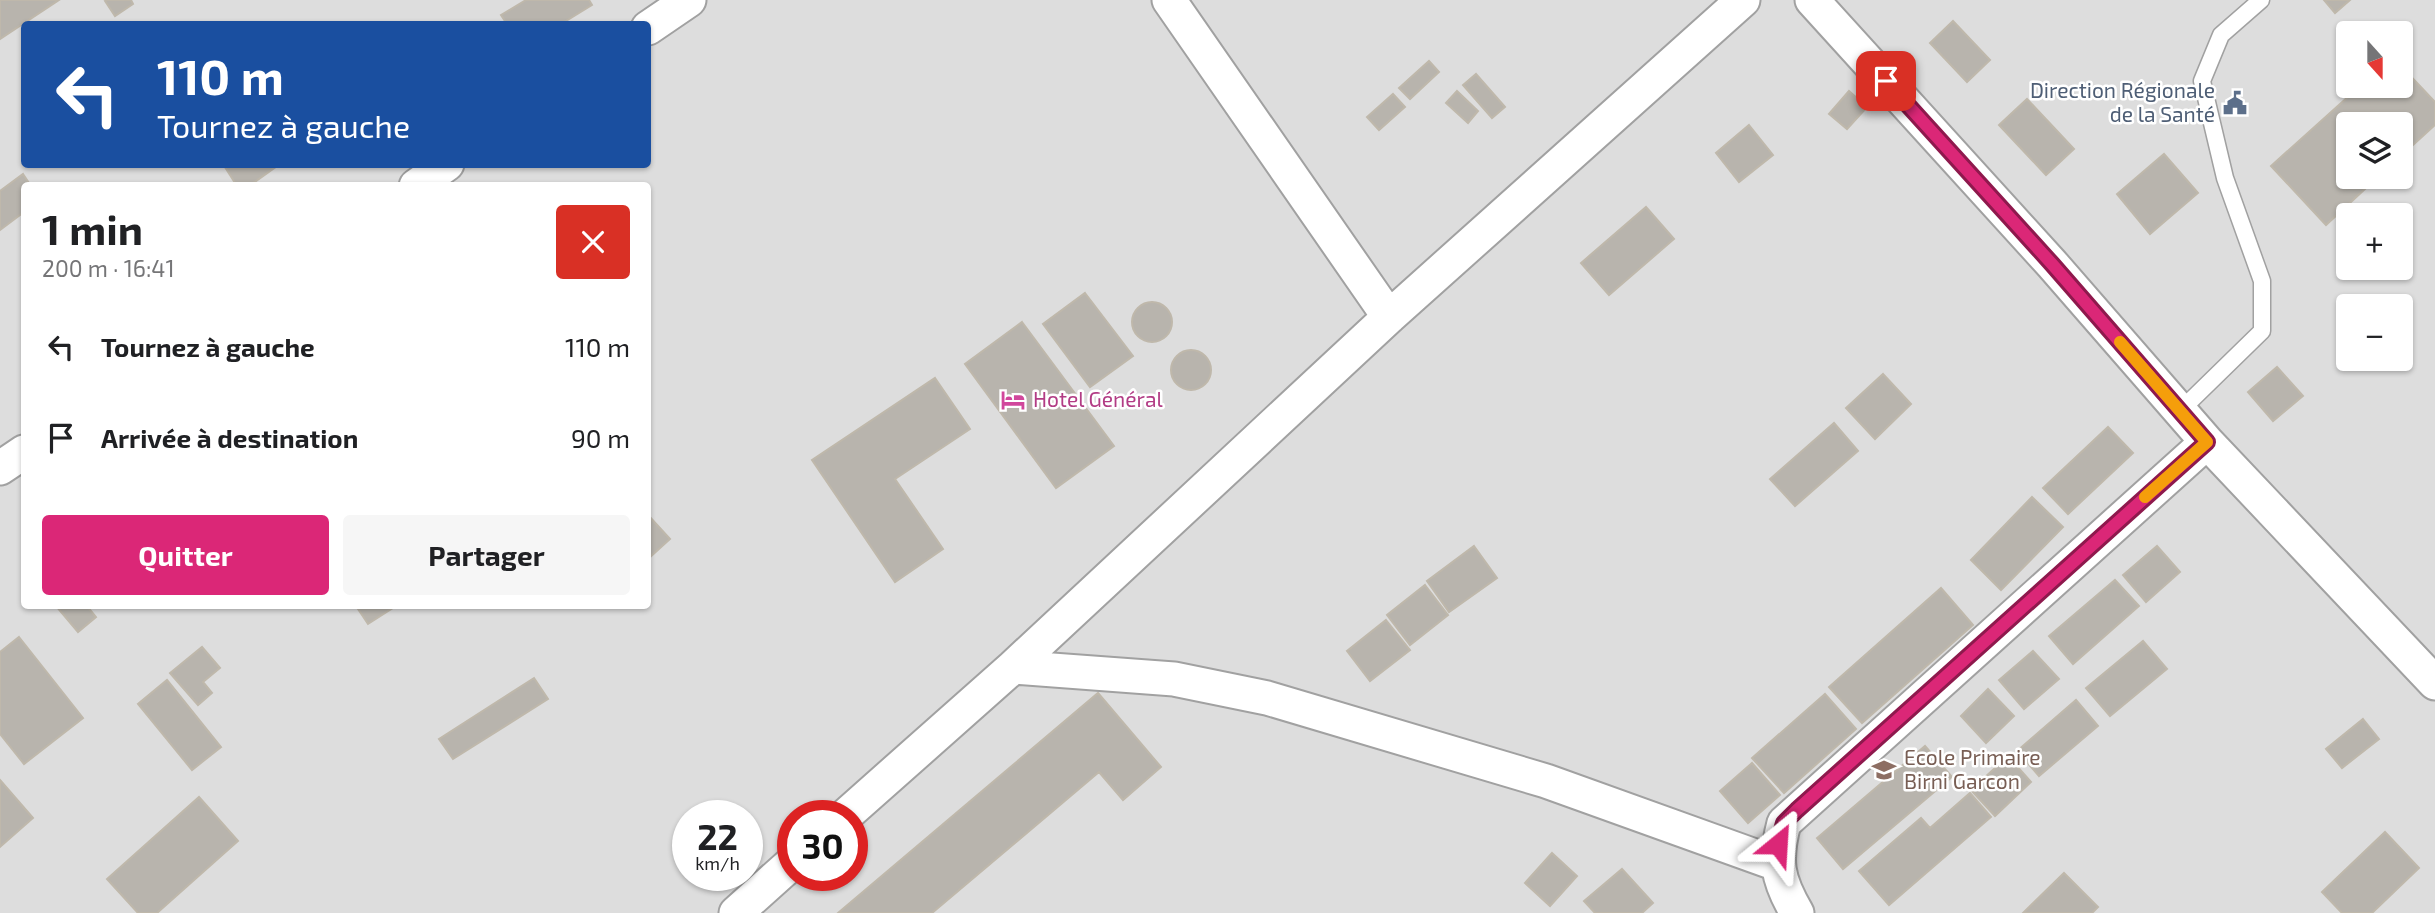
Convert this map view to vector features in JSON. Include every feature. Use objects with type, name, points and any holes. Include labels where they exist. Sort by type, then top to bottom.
[{"type":"street","points":[[651,26],[689,0]]},
{"type":"street","points":[[1169,0],[1389,317]]},
{"type":"street","points":[[863,800],[1013,667],[1389,317],[1743,0]]},
{"type":"street","points":[[1812,0],[2052,264],[2207,442],[2435,683]]},
{"type":"street","points":[[422,182],[441,168]]},
{"type":"street","points":[[1797,913],[1784,890],[1777,864],[1778,844],[1784,823],[2207,442]]},
{"type":"street","points":[[0,468],[21,454]]},
{"type":"street","points":[[1013,667],[1174,679],[1267,698],[1546,781],[1777,864]]},
{"type":"street","points":[[736,913],[777,876]]},
{"type":"lane","points":[[2180,411],[2262,331],[2262,281],[2225,178],[2202,81],[2221,35],[2261,0]]},
{"type":"shaded area","points":[[0,0],[2435,0],[2435,913],[0,913]]},
{"type":"building","points":[[0,0],[59,0],[27,21],[21,21],[21,25],[0,39]]},
{"type":"building","points":[[131,0],[133,4],[115,16],[105,1]]},
{"type":"building","points":[[526,0],[589,0],[592,5],[566,21],[505,21],[501,15]]},
{"type":"building","points":[[2324,0],[2350,0],[2335,13]]},
{"type":"building","points":[[1953,21],[1990,60],[1967,82],[1930,43]]},
{"type":"building","points":[[1429,61],[1439,72],[1410,99],[1399,88]]},
{"type":"building","points":[[1476,74],[1505,107],[1492,118],[1463,85]]},
{"type":"building","points":[[2413,79],[2435,102],[2435,125],[2413,145],[2413,112],[2336,112],[2336,189],[2365,189],[2350,203],[2336,203],[2336,216],[2326,225],[2271,166],[2347,98],[2413,98]]},
{"type":"building","points":[[1457,91],[1478,111],[1468,123],[1446,103]]},
{"type":"building","points":[[1849,91],[1867,107],[1847,129],[1829,114]]},
{"type":"building","points":[[1393,94],[1405,107],[1379,130],[1367,117]]},
{"type":"building","points":[[2027,99],[2074,149],[2046,175],[1999,125]]},
{"type":"building","points":[[1749,125],[1773,155],[1739,182],[1716,153]]},
{"type":"building","points":[[2164,154],[2198,193],[2150,234],[2117,194]]},
{"type":"building","points":[[226,168],[274,168],[255,182],[234,182]]},
{"type":"building","points":[[23,174],[28,182],[21,182],[21,214],[0,230],[0,191]]},
{"type":"building","points":[[1646,207],[1674,239],[1609,295],[1581,263]]},
{"type":"building","points":[[1085,293],[1133,356],[1090,387],[1043,324]]},
{"type":"building","points":[[1152,302],[1166,308],[1172,322],[1166,336],[1152,342],[1138,336],[1132,322],[1138,308]]},
{"type":"building","points":[[1022,322],[1114,446],[1056,488],[965,364]]},
{"type":"building","points":[[1191,350],[1205,356],[1211,370],[1205,384],[1191,390],[1177,384],[1171,370],[1177,356]]},
{"type":"building","points":[[2277,367],[2303,396],[2273,421],[2248,392]]},
{"type":"building","points":[[1883,374],[1911,404],[1875,439],[1846,408]]},
{"type":"building","points":[[935,378],[970,429],[895,479],[943,549],[895,582],[812,460]]},
{"type":"building","points":[[1834,423],[1858,451],[1795,506],[1770,479]]},
{"type":"building","points":[[2108,427],[2133,453],[2068,514],[2043,488]]},
{"type":"building","points":[[2032,497],[2063,527],[2001,590],[1971,560]]},
{"type":"building","points":[[651,518],[670,539],[651,556]]},
{"type":"building","points":[[1474,546],[1497,578],[1449,612],[1427,581]]},
{"type":"building","points":[[2157,546],[2180,572],[2146,602],[2123,575]]},
{"type":"building","points":[[2115,580],[2139,606],[2073,664],[2049,636]]},
{"type":"building","points":[[1425,585],[1448,615],[1410,645],[1387,615]]},
{"type":"building","points":[[1941,588],[1973,625],[1862,723],[1829,687]]},
{"type":"building","points":[[59,609],[89,609],[96,617],[78,632]]},
{"type":"building","points":[[358,609],[391,609],[368,624]]},
{"type":"building","points":[[1386,620],[1410,650],[1370,681],[1347,651]]},
{"type":"building","points":[[19,637],[83,718],[24,764],[0,734],[0,652]]},
{"type":"building","points":[[2143,641],[2167,669],[2110,716],[2086,688]]},
{"type":"building","points":[[202,647],[220,668],[203,682],[212,693],[198,705],[170,673]]},
{"type":"building","points":[[2033,651],[2059,679],[2024,709],[1999,680]]},
{"type":"building","points":[[534,678],[548,699],[453,759],[439,739]]},
{"type":"building","points":[[167,680],[221,747],[192,770],[138,704]]},
{"type":"building","points":[[1988,689],[2014,716],[1986,743],[1961,716]]},
{"type":"building","points":[[1098,693],[1161,767],[1123,800],[1099,772],[932,913],[838,913],[864,891],[868,891],[868,888]]},
{"type":"building","points":[[1825,694],[1856,729],[1784,793],[1752,758]]},
{"type":"building","points":[[2076,700],[2098,726],[2039,776],[2017,751]]},
{"type":"building","points":[[2363,719],[2379,739],[2342,768],[2326,749]]},
{"type":"building","points":[[1925,746],[1952,777],[1843,869],[1817,838]]},
{"type":"building","points":[[2008,756],[2031,782],[1995,816],[1971,790]]},
{"type":"building","points":[[1752,763],[1780,795],[1748,823],[1720,791]]},
{"type":"building","points":[[0,780],[33,818],[0,847]]},
{"type":"building","points":[[1970,793],[1991,817],[1889,905],[1859,871],[1921,818],[1930,828]]},
{"type":"building","points":[[199,797],[238,841],[157,913],[138,913],[107,879]]},
{"type":"building","points":[[2385,832],[2419,868],[2372,913],[2342,913],[2322,892]]},
{"type":"building","points":[[1552,853],[1577,876],[1550,906],[1525,883]]},
{"type":"building","points":[[1622,869],[1653,903],[1642,913],[1595,913],[1584,901]]},
{"type":"building","points":[[2064,873],[2098,907],[2092,913],[2023,913]]},
{"type":"slow traffic","points":[[2120,342],[2207,442],[2145,497]]},
{"type":"place","name":"Direction Régionale de la Santé","points":[[2235,103]]},
{"type":"place","name":"Hotel Général","points":[[1013,400]]},
{"type":"place","name":"Ecole Primaire Birni Garcon","points":[[1884,770]]},
{"type":"route","points":[[1778,844],[1784,823],[1797,810],[2207,442],[2052,264],[1886,81]]}]
